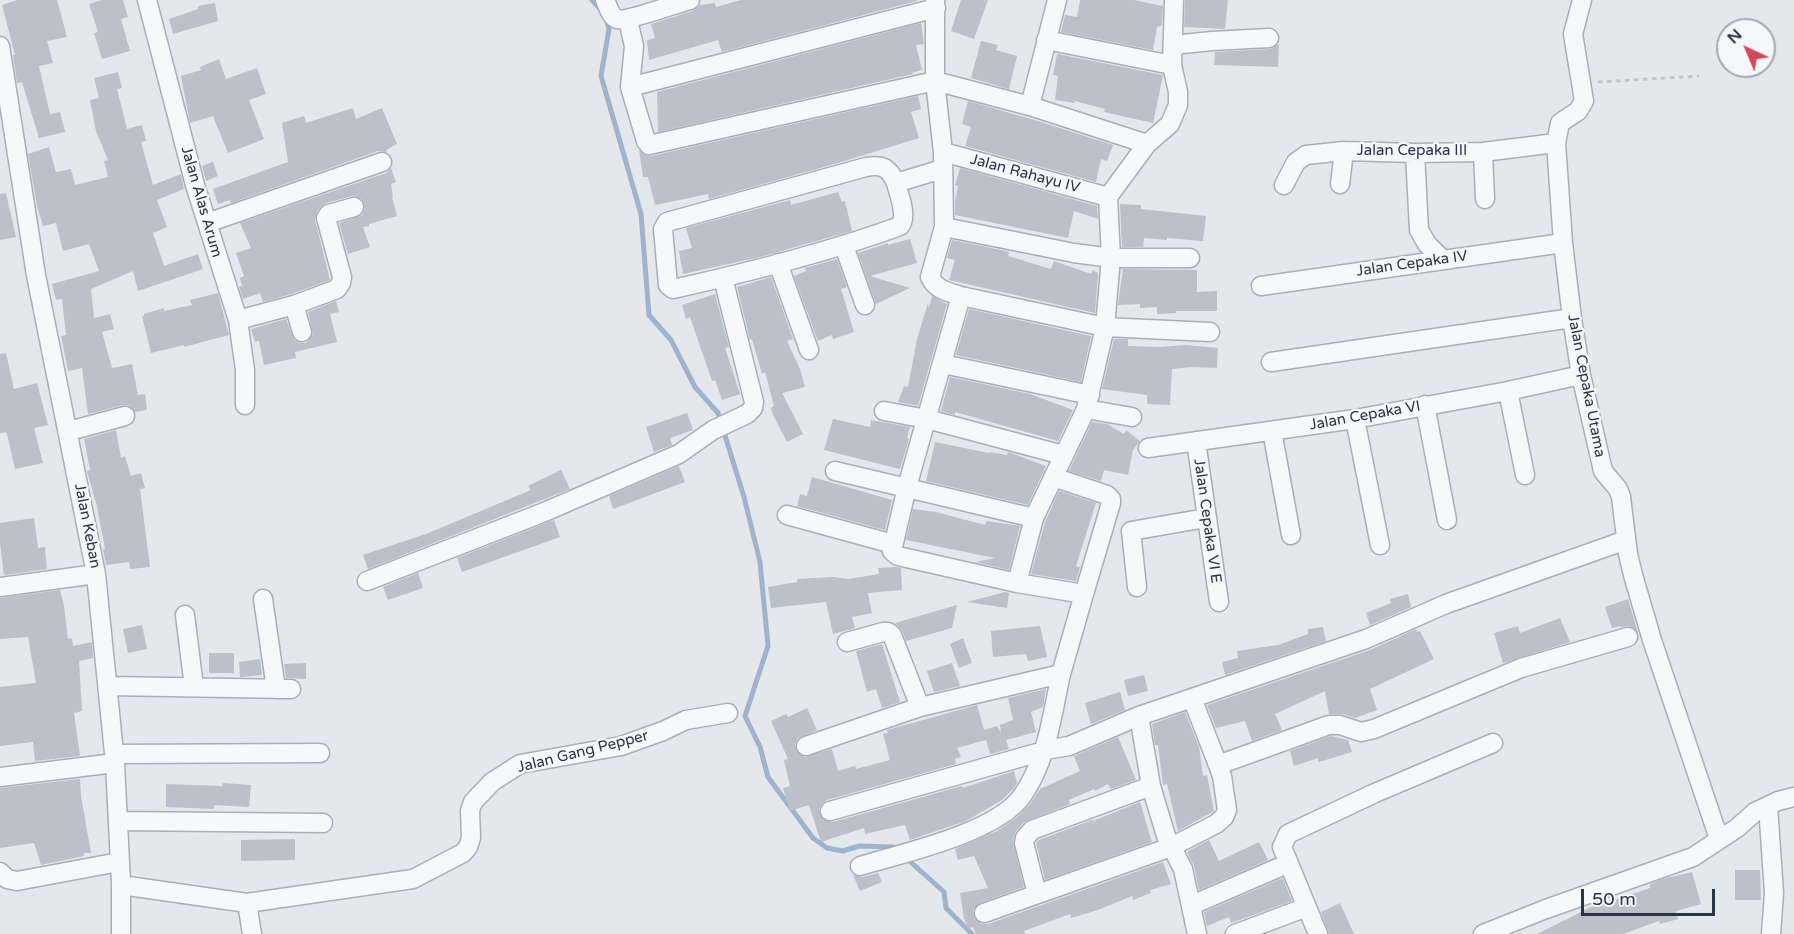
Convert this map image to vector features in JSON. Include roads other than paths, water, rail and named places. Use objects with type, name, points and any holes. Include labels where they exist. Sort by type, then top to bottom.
[{"type":"street","name":"Jalan Alas Arum","points":[[147,0],[195,185],[238,320],[245,370],[245,405]]},
{"type":"street","points":[[605,0],[611,15],[618,19],[628,20],[645,6],[690,0]]},
{"type":"street","points":[[1030,106],[1057,0]]},
{"type":"street","points":[[1556,142],[1560,123],[1582,107],[1584,101],[1573,34],[1582,0]]},
{"type":"street","points":[[1017,583],[1034,518],[1088,402],[1105,327],[1111,258],[1108,197],[1147,144],[1164,131],[1174,117],[1178,105],[1178,92],[1172,65],[1170,1]]},
{"type":"street","points":[[630,87],[935,4],[935,81],[942,161],[944,226],[930,277],[934,285],[961,296],[1105,327],[1210,332]]},
{"type":"street","points":[[628,20],[634,46],[630,87],[646,141],[652,145],[935,81],[1030,106],[1147,144]]},
{"type":"street","points":[[1173,45],[1269,38]]},
{"type":"street","points":[[1047,40],[1172,65]]},
{"type":"street","name":"Jalan Keban","points":[[0,46],[36,275],[96,574],[115,759],[121,934]]},
{"type":"street","name":"Jalan Cepaka III","points":[[1284,184],[1291,170],[1301,157],[1306,155],[1344,151],[1483,152],[1556,142]]},
{"type":"street","name":"Jalan Cepaka Utama","points":[[1556,142],[1563,243],[1572,318],[1581,375],[1603,471],[1618,489],[1621,497],[1633,575],[1652,640],[1719,839]]},
{"type":"street","points":[[1340,184],[1344,151]]},
{"type":"street","points":[[1483,152],[1485,199]]},
{"type":"street","points":[[1414,153],[1419,230],[1426,244],[1443,260]]},
{"type":"street","points":[[897,183],[942,161]]},
{"type":"street","name":"Jalan Rahayu IV","points":[[942,161],[1108,197]]},
{"type":"street","points":[[207,223],[382,162]]},
{"type":"street","points":[[878,165],[887,168],[897,183],[903,222],[900,226],[844,246],[723,278],[673,289],[667,283],[663,229],[667,222],[866,167],[878,165]]},
{"type":"street","points":[[238,320],[294,305],[338,289],[342,277],[326,218],[329,213],[354,207]]},
{"type":"street","points":[[944,226],[1074,253],[1111,258],[1190,258]]},
{"type":"street","name":"Jalan Cepaka IV","points":[[1261,286],[1563,243]]},
{"type":"street","points":[[844,246],[865,305]]},
{"type":"street","points":[[778,263],[809,350]]},
{"type":"street","points":[[368,581],[542,513],[668,459],[713,430],[747,414],[753,408],[754,402],[723,278]]},
{"type":"street","points":[[961,296],[907,487],[892,551],[898,556],[1017,583],[1084,594]]},
{"type":"street","points":[[294,305],[302,333]]},
{"type":"street","points":[[1271,362],[1572,318]]},
{"type":"street","points":[[943,364],[1088,402],[1132,417]]},
{"type":"street","name":"Jalan Cepaka VI","points":[[1148,448],[1355,419],[1581,375]]},
{"type":"street","points":[[1508,391],[1525,475]]},
{"type":"street","points":[[1425,405],[1447,520]]},
{"type":"street","points":[[884,411],[927,419],[1063,455]]},
{"type":"street","points":[[69,431],[125,416]]},
{"type":"street","points":[[1355,419],[1380,545]]},
{"type":"street","points":[[1272,431],[1291,535]]},
{"type":"street","name":"Jalan Cepaka VI E","points":[[1196,441],[1219,602]]},
{"type":"street","points":[[835,471],[1034,518]]},
{"type":"street","points":[[860,866],[942,841],[994,819],[1022,797],[1055,749],[1061,674],[1112,503],[1107,495],[1053,477]]},
{"type":"street","points":[[787,515],[893,544]]},
{"type":"street","points":[[1137,587],[1131,531],[1206,518]]},
{"type":"street","points":[[830,811],[1055,749],[1139,716],[1365,639],[1446,604],[1626,540]]},
{"type":"street","points":[[0,586],[96,574]]},
{"type":"street","points":[[108,686],[284,689],[263,599]]},
{"type":"street","points":[[185,615],[194,687]]},
{"type":"street","points":[[848,642],[883,632],[892,635],[920,707]]},
{"type":"street","points":[[1218,765],[1329,725],[1340,725],[1361,732],[1374,729],[1521,668],[1629,637]]},
{"type":"street","points":[[806,746],[920,707],[1061,674]]},
{"type":"street","points":[[984,913],[1170,846],[1216,824],[1224,817],[1227,810],[1222,776],[1192,698]]},
{"type":"street","name":"Jalan Gang Pepper","points":[[247,903],[413,879],[463,853],[471,838],[470,810],[473,802],[492,782],[520,764],[621,746],[686,720],[728,713]]},
{"type":"street","points":[[1139,716],[1151,786],[1166,836],[1183,869],[1197,934]]},
{"type":"street","points":[[1318,934],[1282,848],[1288,834],[1375,793],[1493,743]]},
{"type":"street","points":[[0,777],[115,759],[320,753]]},
{"type":"street","points":[[1036,894],[1024,843],[1032,830],[1151,786]]},
{"type":"street","points":[[1483,934],[1693,857],[1737,828],[1755,812],[1778,801],[1794,798]]},
{"type":"street","points":[[1768,806],[1774,893],[1770,934]]},
{"type":"street","points":[[118,821],[323,823]]},
{"type":"street","points":[[0,872],[7,879],[17,881],[119,862]]},
{"type":"street","points":[[1192,905],[1280,867]]},
{"type":"street","points":[[121,883],[128,886],[247,903],[252,934]]},
{"type":"street","points":[[1235,934],[1299,910]]},
{"type":"waterway","points":[[592,0],[601,10]]},
{"type":"waterway","points":[[606,18],[609,29],[601,76],[641,214],[649,315],[671,340],[695,387],[718,413],[744,497],[760,562],[768,646],[745,716],[760,747],[768,777],[813,838],[827,848],[843,851],[859,846],[893,847],[898,851]]},
{"type":"waterway","points":[[905,857],[944,892],[946,908],[972,934]]}]
